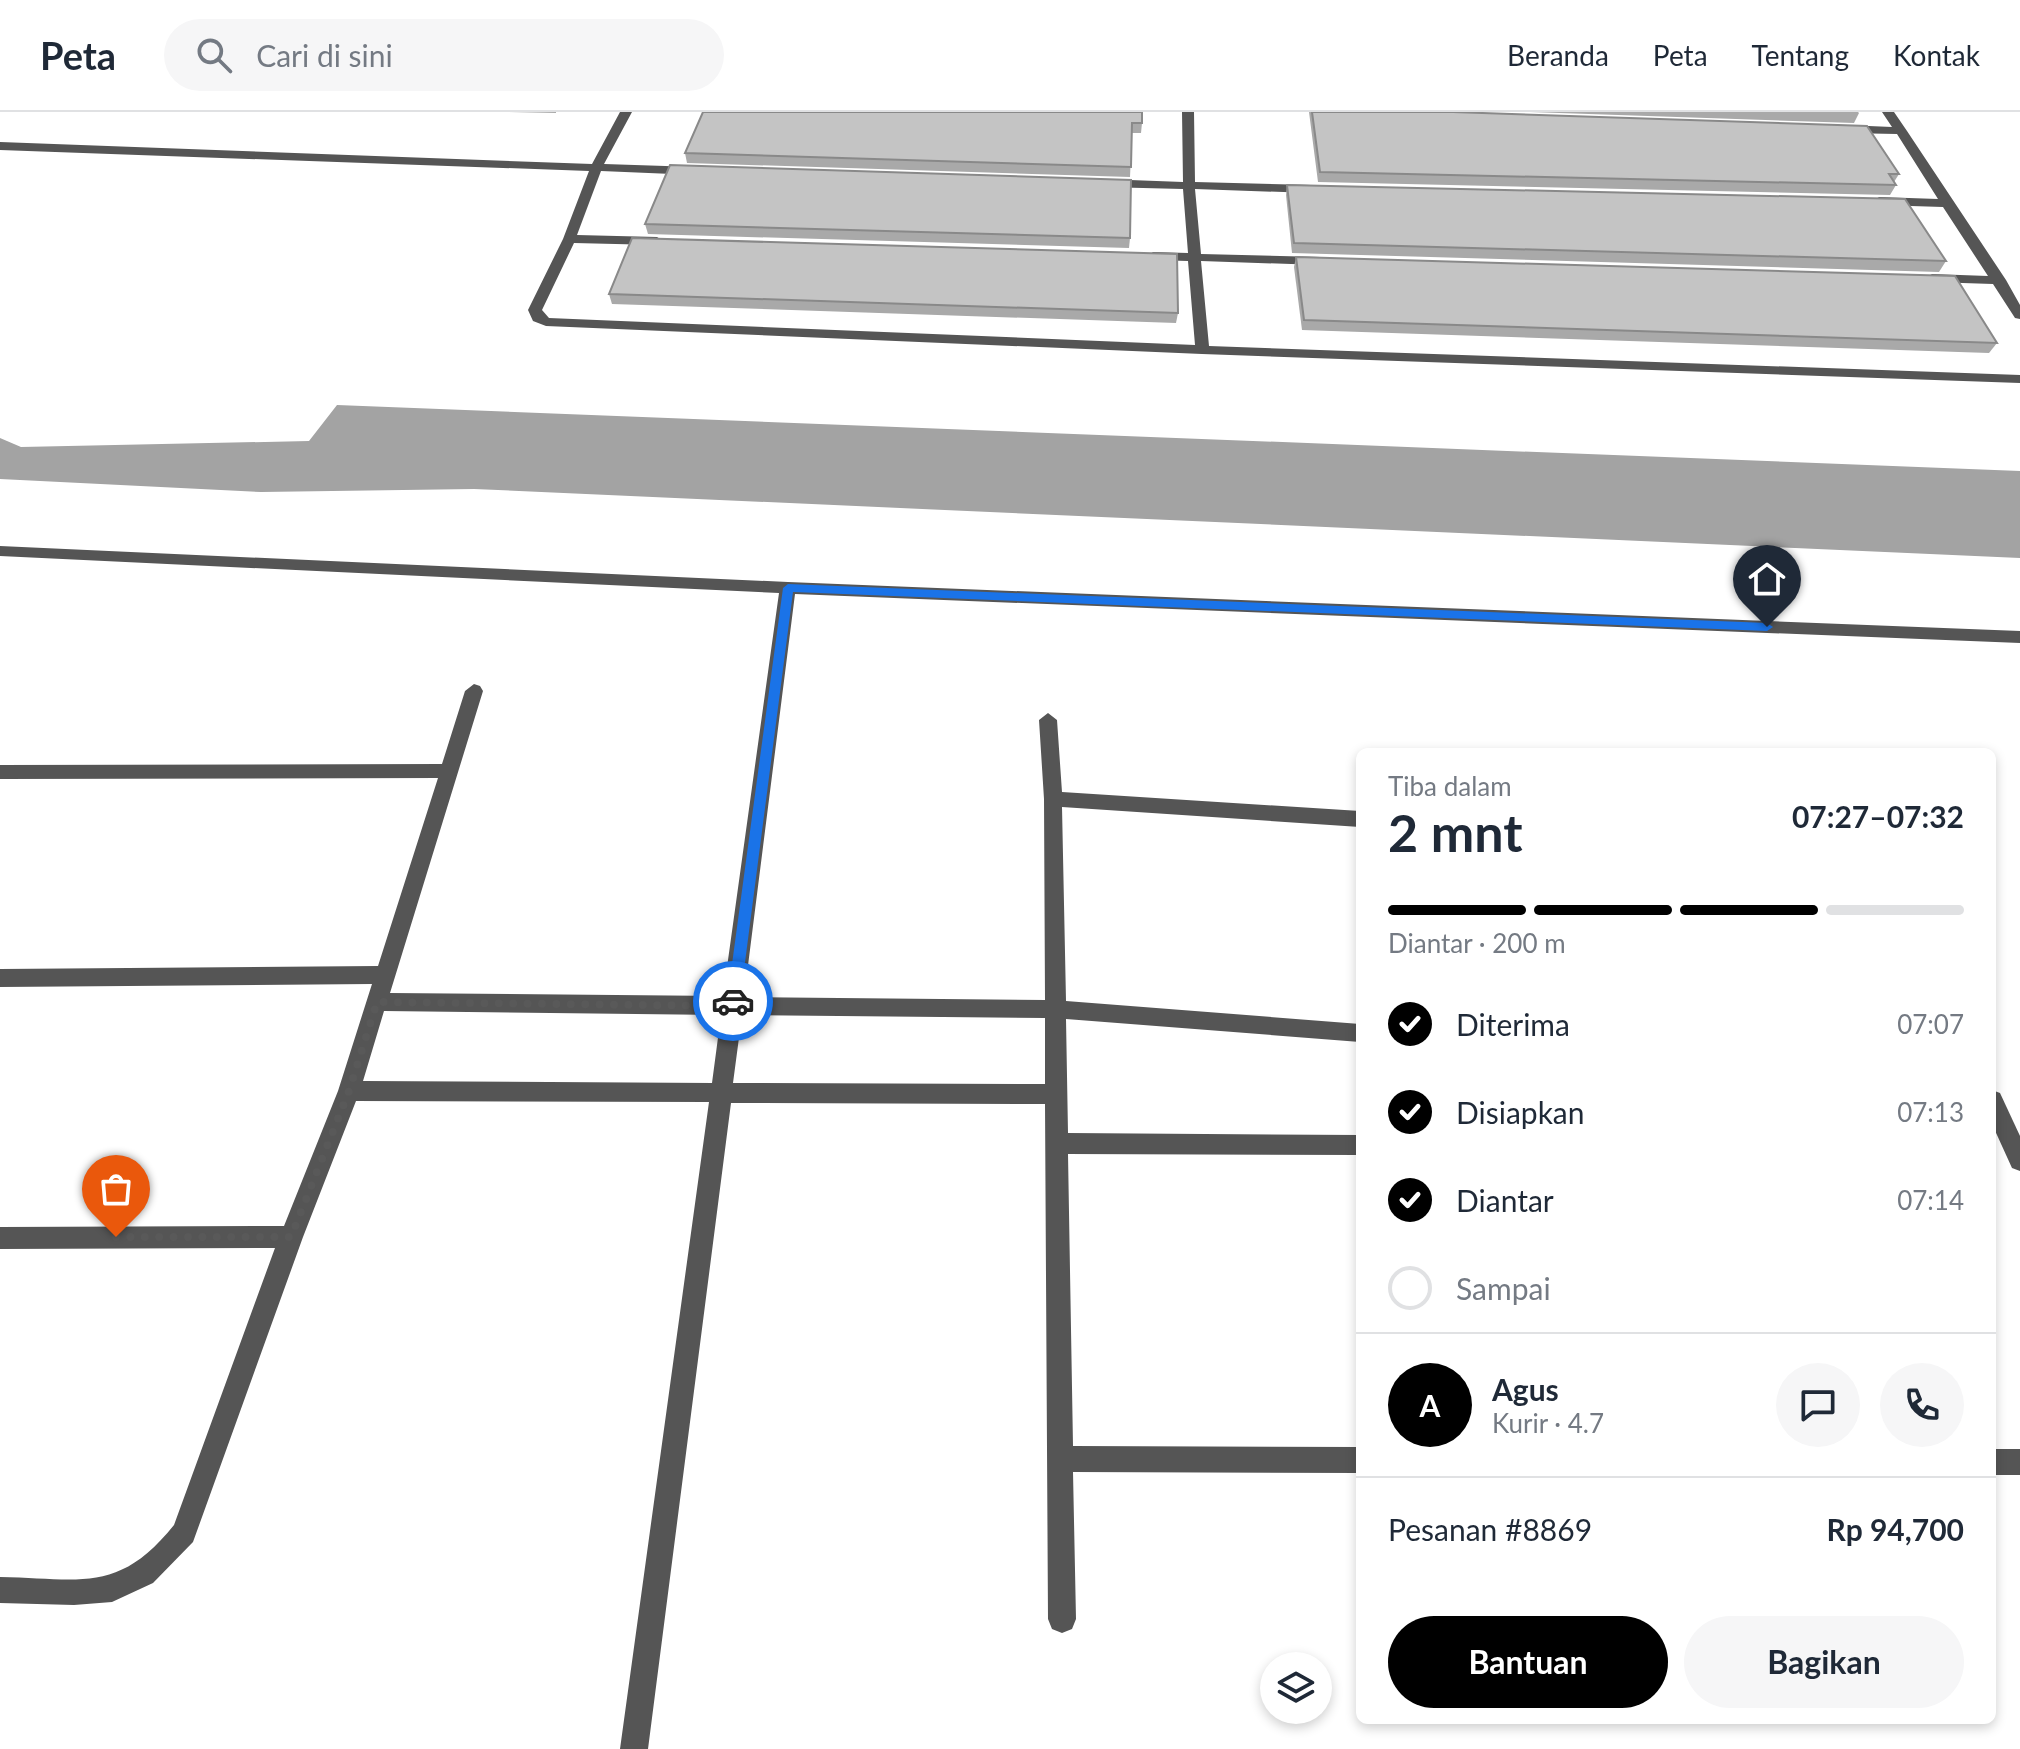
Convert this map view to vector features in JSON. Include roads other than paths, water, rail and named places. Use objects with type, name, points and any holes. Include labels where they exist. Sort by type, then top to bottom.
[{"type":"street","points":[[626,112],[596,168],[569,239],[535,310],[538,318],[546,322],[1202,350],[2020,379]]},
{"type":"street","points":[[1188,112],[1189,186],[1202,350]]},
{"type":"street","points":[[1888,112],[2020,315]]},
{"type":"street","points":[[1838,129],[1901,131]]},
{"type":"street","points":[[0,146],[717,172]]},
{"type":"street","points":[[1091,183],[1320,189]]},
{"type":"street","points":[[1869,201],[1948,203]]},
{"type":"street","points":[[569,239],[678,242]]},
{"type":"street","points":[[1133,255],[1337,261]]},
{"type":"street","points":[[1920,278],[1999,280]]},
{"type":"street","points":[[0,551],[788,588],[2020,637]]},
{"type":"street","points":[[634,1749],[788,588]]},
{"type":"street","points":[[0,1590],[110,1590],[140,1575],[169,1554],[184,1533],[291,1237],[349,1091],[474,691]]},
{"type":"street","points":[[1048,720],[1053,799],[1062,1619]]},
{"type":"street","points":[[0,772],[448,771]]},
{"type":"street","points":[[1053,799],[1356,819]]},
{"type":"street","points":[[0,978],[385,975]]},
{"type":"street","points":[[377,1002],[1055,1009],[1356,1033]]},
{"type":"street","points":[[349,1091],[1055,1094]]},
{"type":"street","points":[[1996,1112],[2009,1152]]},
{"type":"street","points":[[1056,1143],[1356,1145]]},
{"type":"street","points":[[0,1238],[291,1237]]},
{"type":"street","points":[[1060,1459],[1356,1460]]},
{"type":"street","points":[[1996,1462],[2020,1462]]}]
